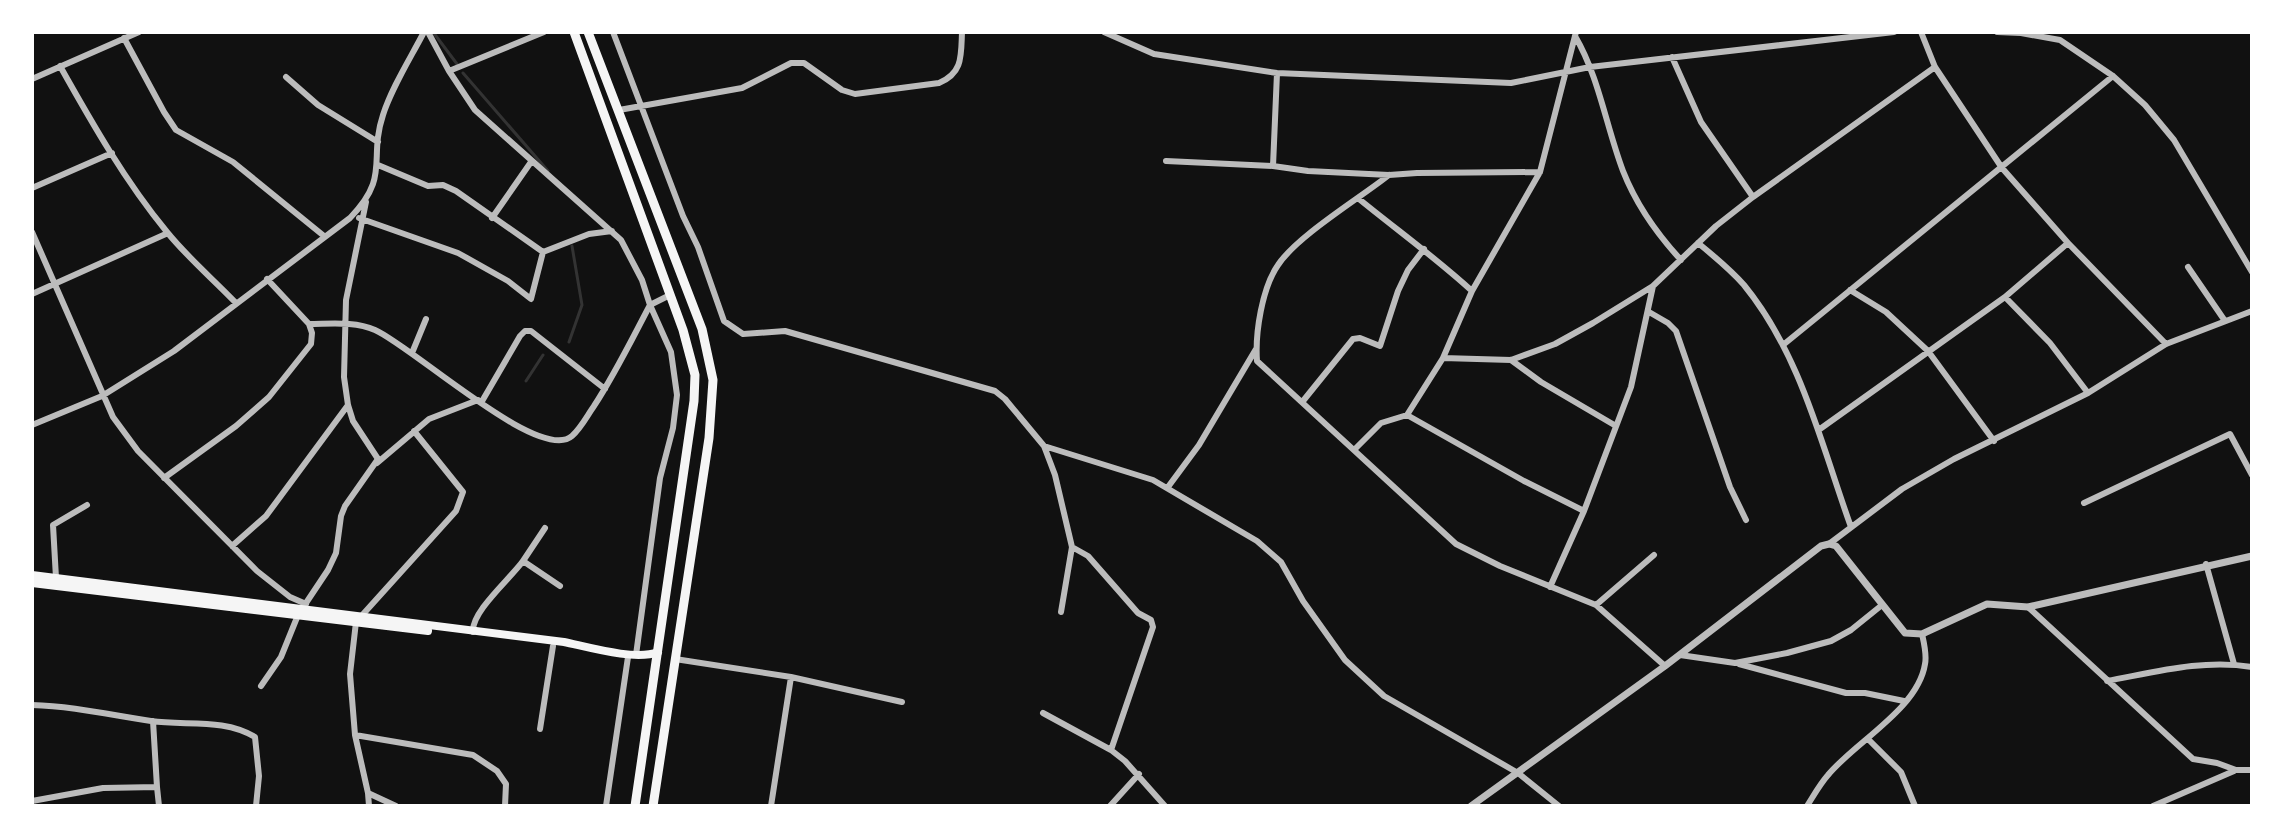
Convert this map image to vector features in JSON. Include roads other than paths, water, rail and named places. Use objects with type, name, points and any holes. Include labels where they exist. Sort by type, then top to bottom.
[{"type":"main road","points":[[574,32],[670,295],[695,375],[694,401],[635,806]]},
{"type":"main road","points":[[588,32],[702,329],[713,380],[709,438],[653,806]]},
{"type":"main road","points":[[32,575],[302,609],[632,656],[658,652]]},
{"type":"main road","points":[[32,583],[302,609]]},
{"type":"main road","points":[[359,619],[564,642],[632,656],[656,667]]},
{"type":"street","points":[[32,79],[139,32]]},
{"type":"street","points":[[426,32],[475,110],[612,231],[630,253],[671,352],[677,395],[673,428],[660,478],[606,806]]},
{"type":"street","points":[[261,686],[281,657],[302,609],[336,553],[345,506],[378,459],[353,421],[348,405],[344,377],[349,276],[366,202],[374,187],[379,128],[384,110],[426,32]]},
{"type":"street","points":[[449,71],[544,32]]},
{"type":"street","points":[[613,32],[724,321],[743,334],[785,331],[986,388],[1005,399],[1044,446],[1055,475],[1072,547],[1061,612]]},
{"type":"street","points":[[619,110],[742,88],[791,63],[804,63],[842,90],[855,94],[939,83],[958,70],[962,32]]},
{"type":"street","points":[[1104,32],[1154,54],[1277,73],[1511,83],[1590,67],[1894,32]]},
{"type":"street","points":[[1921,32],[1935,67],[2002,168],[2068,243],[2166,344]]},
{"type":"street","points":[[1997,32],[2060,40],[2113,76],[2145,105],[2174,140],[2252,272]]},
{"type":"street","points":[[1575,34],[1590,67],[1624,172],[1662,239],[1681,260]]},
{"type":"street","points":[[1354,450],[1381,423],[1407,415],[1443,358],[1472,291],[1540,172],[1575,34]]},
{"type":"street","points":[[124,38],[176,130],[233,162],[324,236]]},
{"type":"street","points":[[1672,57],[1701,122],[1753,197]]},
{"type":"street","points":[[60,66],[112,153],[168,233],[236,303]]},
{"type":"street","points":[[1443,358],[1511,360],[1555,344],[1653,286],[1753,197],[1935,67]]},
{"type":"street","points":[[1273,166],[1277,73]]},
{"type":"street","points":[[1783,345],[2113,76]]},
{"type":"street","points":[[286,77],[318,105],[378,142]]},
{"type":"street","points":[[32,188],[112,153]]},
{"type":"street","points":[[1166,161],[1389,175],[1540,172]]},
{"type":"street","points":[[492,218],[531,162]]},
{"type":"street","points":[[378,165],[428,186],[443,185],[456,191],[543,252]]},
{"type":"street","points":[[1389,175],[1305,237],[1277,265],[1259,314],[1257,361],[1456,544],[1596,605],[1665,666]]},
{"type":"street","points":[[1359,199],[1472,291]]},
{"type":"street","points":[[32,425],[102,396],[174,351],[350,218],[366,202]]},
{"type":"street","points":[[350,218],[362,218],[458,253],[508,281],[531,299],[543,252]]},
{"type":"street","points":[[543,252],[589,234],[612,231]]},
{"type":"street","points":[[32,232],[113,417],[138,451],[164,478],[232,546],[302,609]]},
{"type":"street","points":[[32,294],[168,233]]},
{"type":"street","points":[[1698,243],[1744,286],[1783,345],[1820,429],[1851,527]]},
{"type":"street","points":[[1820,429],[2005,297],[2068,243]]},
{"type":"street","points":[[1303,401],[1353,339],[1360,338],[1380,346],[1398,291],[1408,270],[1424,249]]},
{"type":"street","points":[[2188,267],[2225,321]]},
{"type":"street","points":[[164,478],[236,426],[269,397],[311,344],[309,324],[267,279]]},
{"type":"street","points":[[1550,587],[1584,511],[1631,387],[1653,286]]},
{"type":"street","points":[[1850,290],[1886,312],[1928,351],[1994,441]]},
{"type":"street","points":[[309,324],[345,324],[374,329],[523,430],[553,442],[565,441],[573,435],[605,389],[650,305],[670,295]]},
{"type":"street","points":[[2005,297],[2050,343],[2088,393]]},
{"type":"street","points":[[1471,806],[1902,489],[1954,459],[2088,393],[2166,344],[2252,311]]},
{"type":"street","points":[[1649,312],[1676,331],[1730,487],[1746,520]]},
{"type":"street","points":[[412,353],[426,319]]},
{"type":"street","points":[[374,466],[439,414],[480,401],[525,331],[531,331],[605,389]]},
{"type":"street","points":[[1168,487],[1199,445],[1256,349]]},
{"type":"street","points":[[1511,360],[1541,382],[1616,426]]},
{"type":"street","points":[[232,546],[266,516],[348,405]]},
{"type":"street","points":[[1407,415],[1584,511]]},
{"type":"street","points":[[369,806],[355,735],[350,674],[359,619],[456,511],[463,492],[414,431]]},
{"type":"street","points":[[2084,503],[2230,434],[2252,475]]},
{"type":"street","points":[[1044,446],[1146,477],[1257,541],[1281,562],[1303,601],[1345,660],[1384,696],[1518,773],[1559,806]]},
{"type":"street","points":[[56,578],[53,525],[87,505]]},
{"type":"street","points":[[473,632],[472,625],[478,614],[523,561],[545,528]]},
{"type":"street","points":[[1829,544],[1836,546],[1905,633],[1922,634],[1987,604],[2028,607],[2206,564],[2252,556]]},
{"type":"street","points":[[1072,547],[1088,556],[1138,613],[1151,620],[1153,627],[1111,750]]},
{"type":"street","points":[[1596,605],[1654,555]]},
{"type":"street","points":[[523,561],[560,586]]},
{"type":"street","points":[[2206,564],[2234,664]]},
{"type":"street","points":[[1735,663],[1831,641],[1851,630],[1882,605]]},
{"type":"street","points":[[2028,607],[2193,759],[2236,770],[2252,770]]},
{"type":"street","points":[[1807,806],[1829,773],[1890,719],[1921,677],[1926,663],[1922,634]]},
{"type":"street","points":[[540,729],[553,646]]},
{"type":"street","points":[[1680,655],[1735,663],[1846,693],[1865,693],[1904,701]]},
{"type":"street","points":[[675,659],[791,677],[902,702]]},
{"type":"street","points":[[2107,681],[2194,664],[2252,667]]},
{"type":"street","points":[[771,806],[791,677]]},
{"type":"street","points":[[32,705],[64,706],[153,721],[242,729],[255,737],[259,776],[256,806]]},
{"type":"street","points":[[1043,713],[1111,750],[1139,774],[1165,806]]},
{"type":"street","points":[[153,721],[159,806]]},
{"type":"street","points":[[355,735],[473,755],[497,771],[506,784],[505,806]]},
{"type":"street","points":[[1868,739],[1901,772],[1915,806]]},
{"type":"street","points":[[2153,806],[2236,770]]},
{"type":"street","points":[[1110,806],[1139,774]]},
{"type":"street","points":[[32,801],[103,788],[157,787]]},
{"type":"street","points":[[368,793],[396,806]]},
{"type":"waterway","points":[[433,32],[457,64]]},
{"type":"waterway","points":[[463,73],[548,171]]},
{"type":"waterway","points":[[569,342],[582,305],[572,246]]},
{"type":"waterway","points":[[526,381],[543,355]]}]
